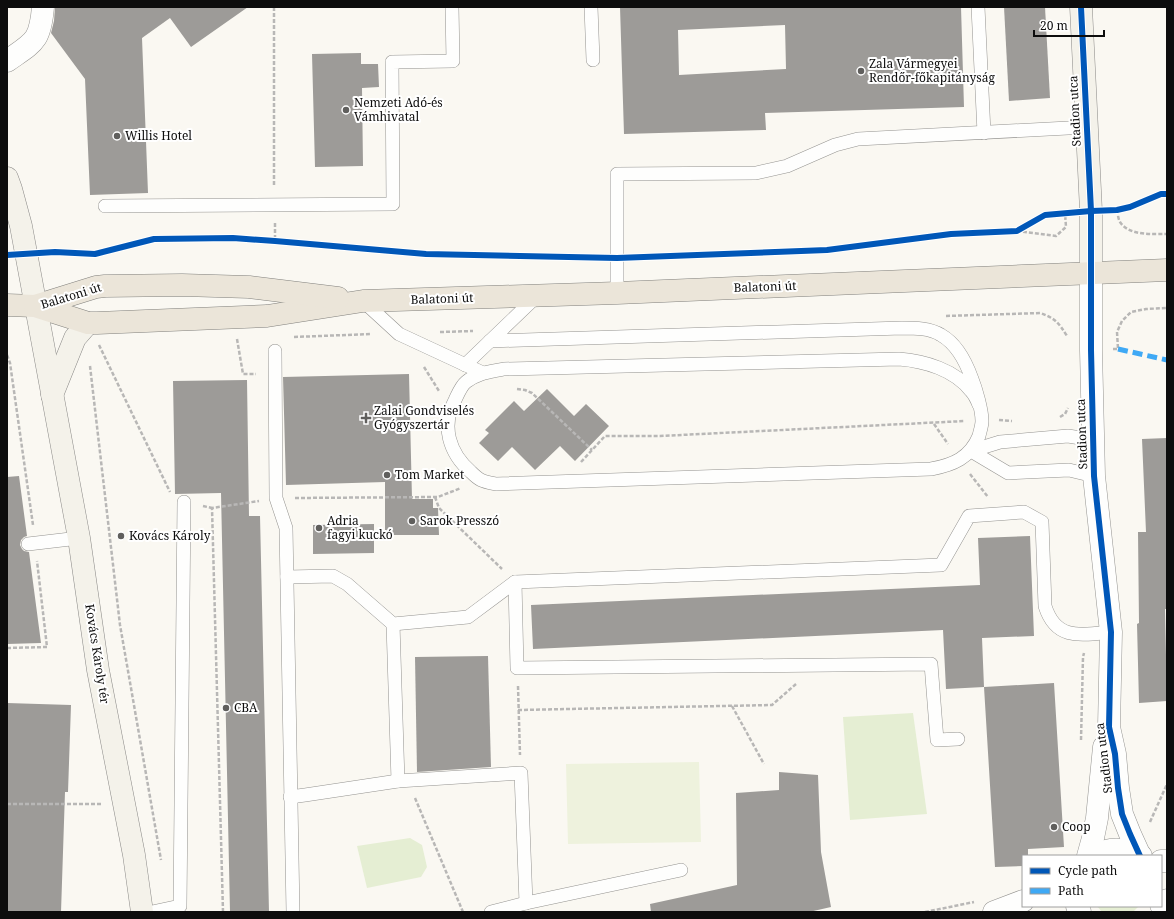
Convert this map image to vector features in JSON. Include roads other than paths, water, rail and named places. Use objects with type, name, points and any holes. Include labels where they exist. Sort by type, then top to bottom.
[{"type":"main road","name":"Stadion utca","points":[[1081,7],[1091,211],[1091,272]]},
{"type":"main road","name":"Kovács Károly tér","points":[[7,178],[21,226],[79,538],[98,670],[134,855],[142,912]]},
{"type":"main road","name":"Balatoni út","points":[[35,306],[88,323],[182,321],[267,316],[364,301],[617,293],[1167,270]]},
{"type":"main road","name":"Balatoni út","points":[[35,306],[96,286],[174,285],[249,287],[364,301]]},
{"type":"main road","points":[[7,305],[35,306]]},
{"type":"main road","points":[[52,395],[75,338],[88,323]]},
{"type":"street","points":[[7,61],[35,40],[42,24],[43,7]]},
{"type":"street","name":"Stadion utca","points":[[1088,855],[1093,838],[1100,791],[1102,759],[1109,727],[1111,632],[1094,476],[1091,272]]},
{"type":"street","name":"Stadion utca","points":[[1109,727],[1115,754],[1122,814],[1140,855]]},
{"type":"street","points":[[1097,855],[1106,851],[1115,850],[1132,852],[1138,855]]},
{"type":"street","points":[[994,912],[1022,901]]},
{"type":"lane","points":[[105,206],[393,204],[392,62],[453,61],[452,7]]},
{"type":"lane","points":[[592,7],[593,60]]},
{"type":"lane","points":[[978,7],[984,133]]},
{"type":"lane","points":[[617,293],[617,174],[756,173],[787,166],[835,145],[858,139],[1087,127]]},
{"type":"lane","points":[[465,365],[537,296]]},
{"type":"lane","points":[[364,301],[399,334],[483,373]]},
{"type":"lane","points":[[490,341],[902,328],[932,331],[940,334],[951,342],[968,367],[975,385],[982,420],[981,430],[971,451]]},
{"type":"lane","points":[[275,351],[276,498],[286,528],[293,912]]},
{"type":"lane","points":[[979,405],[972,392],[963,382],[948,373],[916,360],[899,359],[504,369],[483,373],[464,383],[450,409],[448,436],[452,448],[465,467],[480,480],[496,484],[931,469],[949,465],[960,460],[971,451],[1000,442],[1068,436],[1093,440]]},
{"type":"lane","points":[[971,451],[1008,473],[1069,470],[1094,476]]},
{"type":"lane","points":[[152,912],[180,906],[184,502]]},
{"type":"lane","points":[[393,624],[468,617],[515,582],[941,565],[969,516],[1024,512],[1042,522],[1045,606],[1048,616],[1052,622],[1060,629],[1069,633],[1088,634],[1111,632]]},
{"type":"lane","points":[[32,544],[79,538]]},
{"type":"lane","points":[[287,576],[332,576],[347,584],[393,624],[403,781]]},
{"type":"lane","points":[[515,582],[517,668],[931,664],[937,740],[958,739]]},
{"type":"lane","points":[[290,797],[403,781],[521,773],[526,903]]},
{"type":"lane","points":[[491,912],[526,903],[682,870]]},
{"type":"place","name":"Zala Vármegyei Rendőr-főkapitányság","points":[[861,71]]},
{"type":"place","name":"Nemzeti Adó-és Vámhivatal","points":[[346,110]]},
{"type":"place","name":"Willis Hotel","points":[[117,136]]},
{"type":"place","name":"Zalai Gondviselés Gyógyszertár","points":[[366,418]]},
{"type":"place","name":"Tom Market","points":[[387,475]]},
{"type":"place","name":"Sarok Presszó","points":[[412,521]]},
{"type":"place","name":"Adria fagyi kuckó","points":[[319,528]]},
{"type":"place","name":"Kovács Károly","points":[[121,536]]},
{"type":"place","name":"CBA","points":[[226,708]]},
{"type":"place","name":"Coop","points":[[1054,827]]}]
